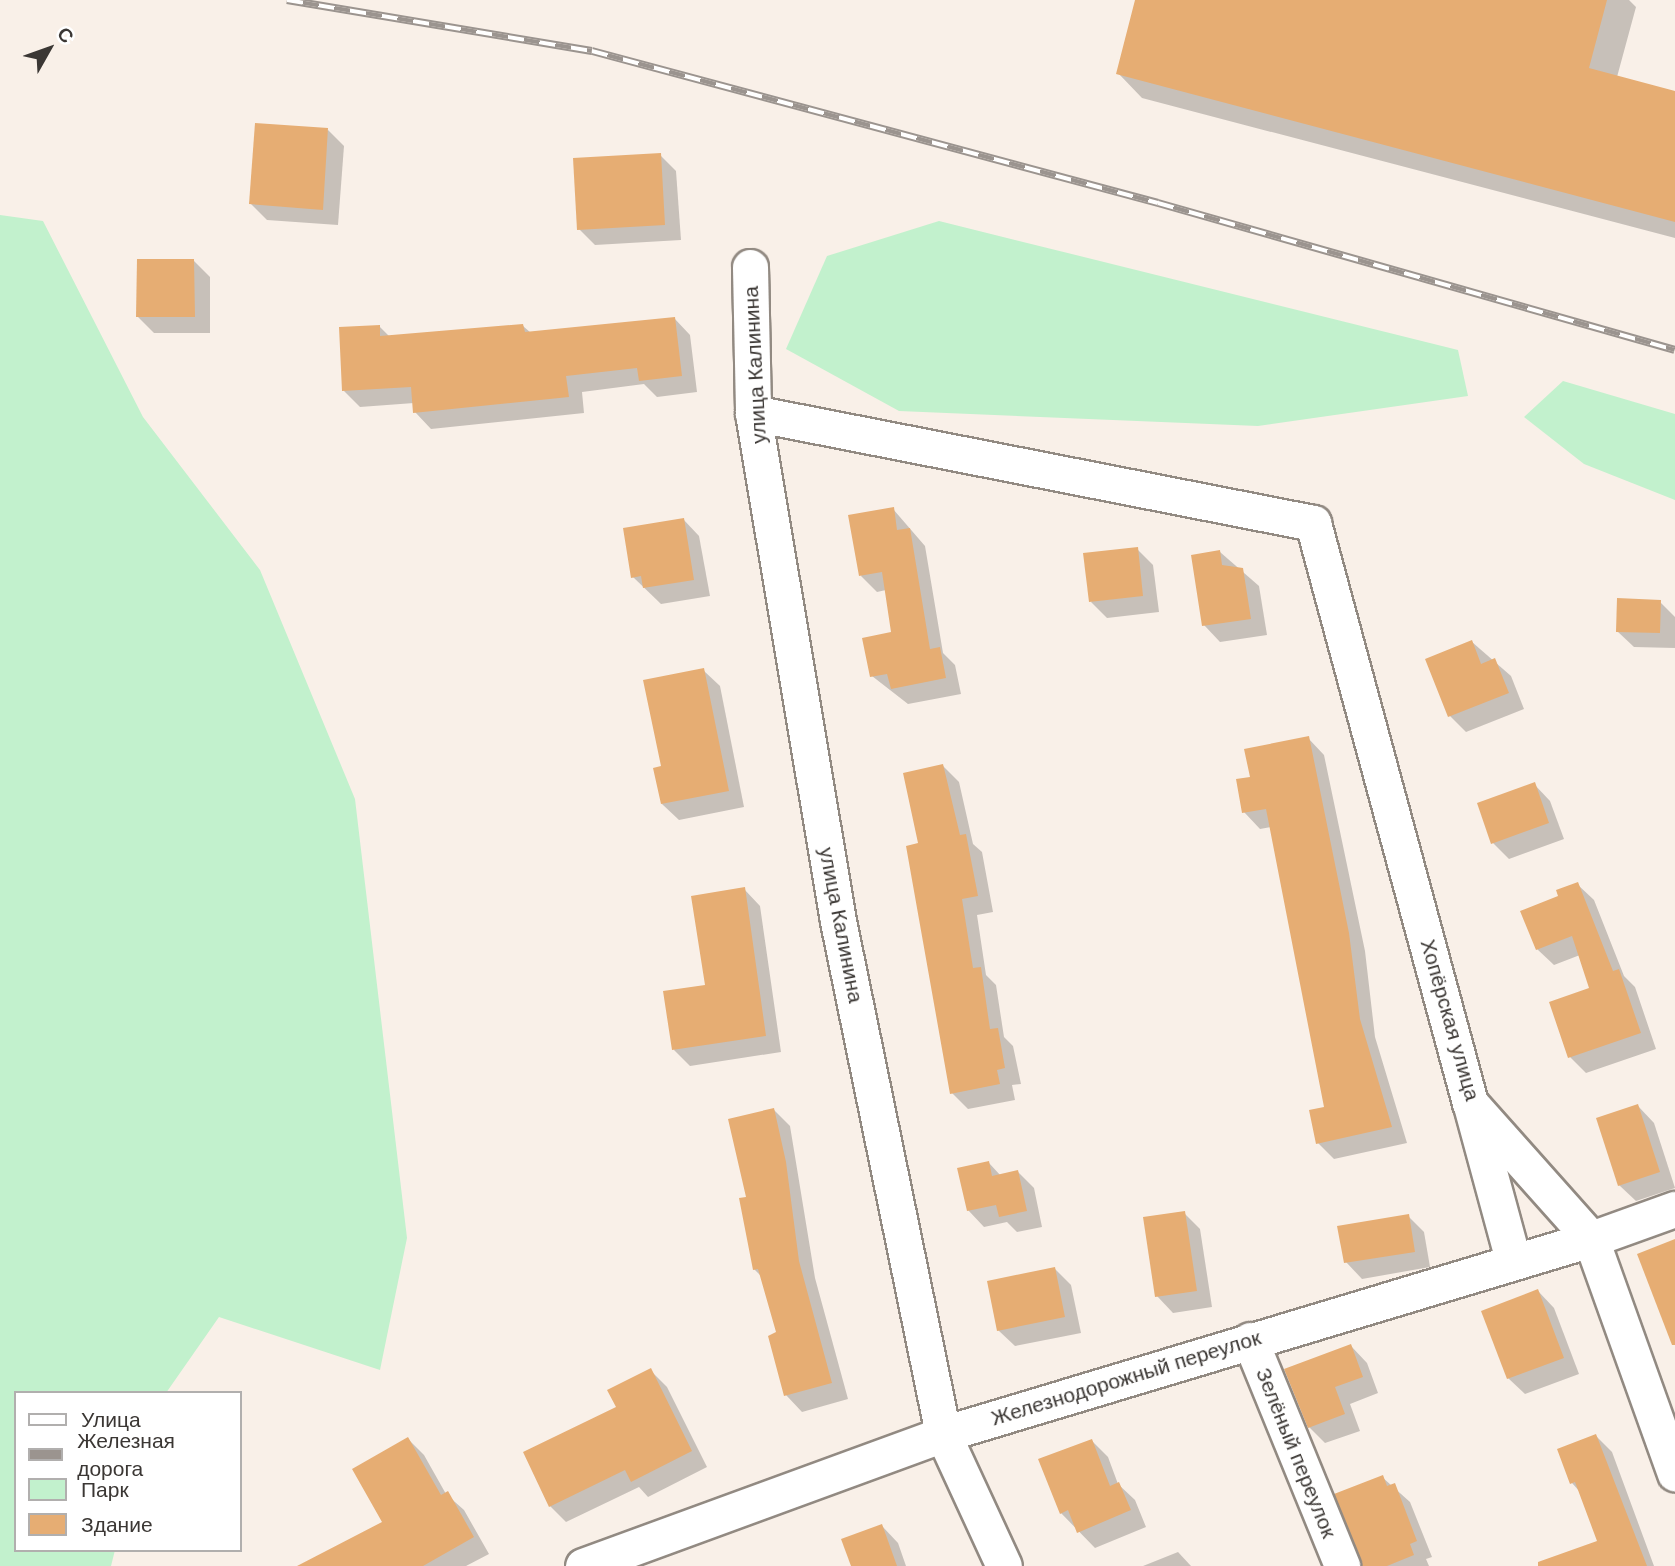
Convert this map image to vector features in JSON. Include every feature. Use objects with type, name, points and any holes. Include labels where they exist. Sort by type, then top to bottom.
[{"type":"street","name":"улица Калинина","points":[[750,267],[753,413],[838,921],[943,1434],[1004,1566]]},
{"type":"street","name":"Хопёрская улица","points":[[753,413],[1313,523],[1470,1102],[1591,1240],[1675,1473]]},
{"type":"street","points":[[1470,1102],[1513,1260]]},
{"type":"street","name":"Железнодорожный переулок","points":[[583,1566],[943,1434],[1513,1260],[1591,1240],[1675,1209]]},
{"type":"street","name":"Зелёный переулок","points":[[1251,1340],[1342,1566]]},
{"type":"green space","points":[[0,215],[43,221],[143,417],[260,570],[355,799],[407,1238],[380,1370],[219,1317],[167,1391],[14,1391],[14,1552],[114,1552],[111,1566],[0,1566]]},
{"type":"green space","points":[[939,221],[1458,350],[1468,396],[1258,426],[899,411],[786,349],[827,256]]},
{"type":"green space","points":[[1563,381],[1675,414],[1675,500],[1584,464],[1524,417]]},
{"type":"building","points":[[1135,0],[1607,0],[1589,68],[1675,91],[1675,222],[1116,74]]},
{"type":"building","points":[[255,123],[328,128],[323,210],[249,204]]},
{"type":"building","points":[[661,153],[665,225],[577,230],[573,158]]},
{"type":"building","points":[[137,259],[194,259],[195,317],[136,317]]},
{"type":"building","points":[[675,317],[682,376],[639,381],[637,368],[566,376],[569,397],[413,413],[411,387],[342,391],[339,327],[380,325],[380,336],[523,324],[525,332]]},
{"type":"building","points":[[894,507],[897,530],[910,528],[930,649],[940,647],[946,678],[891,689],[887,674],[870,677],[862,638],[891,632],[882,572],[859,576],[848,515]]},
{"type":"building","points":[[684,518],[694,580],[643,588],[641,576],[631,578],[623,528]]},
{"type":"building","points":[[1138,547],[1143,596],[1089,602],[1083,553]]},
{"type":"building","points":[[1220,550],[1222,565],[1243,568],[1251,619],[1202,626],[1191,555]]},
{"type":"building","points":[[1617,598],[1661,600],[1660,633],[1616,632]]},
{"type":"building","points":[[1472,640],[1481,664],[1495,658],[1509,693],[1448,717],[1425,659]]},
{"type":"building","points":[[704,668],[729,791],[661,804],[653,768],[661,766],[643,680]]},
{"type":"building","points":[[1309,736],[1349,933],[1360,1019],[1392,1127],[1316,1144],[1309,1110],[1324,1107],[1266,809],[1242,813],[1236,779],[1250,777],[1244,749]]},
{"type":"building","points":[[943,764],[960,835],[966,834],[978,896],[962,899],[973,968],[981,967],[990,1029],[998,1028],[1005,1068],[997,1070],[1000,1084],[950,1094],[906,846],[918,843],[903,773]]},
{"type":"building","points":[[1535,782],[1549,823],[1491,844],[1477,803]]},
{"type":"building","points":[[1578,882],[1613,971],[1619,969],[1641,1033],[1568,1058],[1549,1002],[1589,988],[1572,936],[1536,950],[1520,911],[1558,896],[1556,890]]},
{"type":"building","points":[[745,887],[766,1036],[672,1050],[663,991],[705,985],[691,896]]},
{"type":"building","points":[[1638,1104],[1660,1172],[1618,1186],[1596,1118]]},
{"type":"building","points":[[774,1108],[786,1162],[799,1261],[832,1383],[784,1396],[768,1336],[776,1332],[758,1269],[753,1270],[739,1198],[746,1197],[728,1119]]},
{"type":"building","points":[[989,1161],[992,1176],[1018,1170],[1027,1211],[999,1217],[996,1205],[967,1211],[957,1168]]},
{"type":"building","points":[[1185,1211],[1197,1291],[1155,1297],[1143,1217]]},
{"type":"building","points":[[1409,1214],[1415,1252],[1344,1263],[1337,1226]]},
{"type":"building","points":[[1675,1239],[1675,1345],[1672,1345],[1637,1254]]},
{"type":"building","points":[[1055,1267],[1065,1317],[997,1331],[987,1281]]},
{"type":"building","points":[[1538,1289],[1564,1358],[1507,1379],[1481,1311]]},
{"type":"building","points":[[1351,1344],[1363,1377],[1335,1387],[1345,1414],[1308,1428],[1284,1369]]},
{"type":"building","points":[[651,1368],[692,1451],[631,1482],[625,1470],[549,1507],[523,1452],[616,1407],[607,1390]]},
{"type":"building","points":[[1596,1434],[1647,1566],[1538,1566],[1538,1562],[1597,1541],[1575,1482],[1570,1484],[1557,1449]]},
{"type":"building","points":[[408,1437],[441,1495],[448,1491],[474,1537],[423,1566],[297,1566],[382,1522],[352,1469]]},
{"type":"building","points":[[1092,1439],[1110,1486],[1119,1482],[1131,1510],[1077,1533],[1068,1510],[1060,1514],[1038,1459]]},
{"type":"building","points":[[1383,1475],[1387,1486],[1395,1483],[1417,1541],[1410,1544],[1414,1555],[1387,1566],[1362,1566],[1334,1494]]},
{"type":"building","points":[[882,1524],[897,1566],[851,1566],[841,1539]]},
{"type":"railway","points":[[287,0],[592,51],[1158,203],[1675,350]]}]
